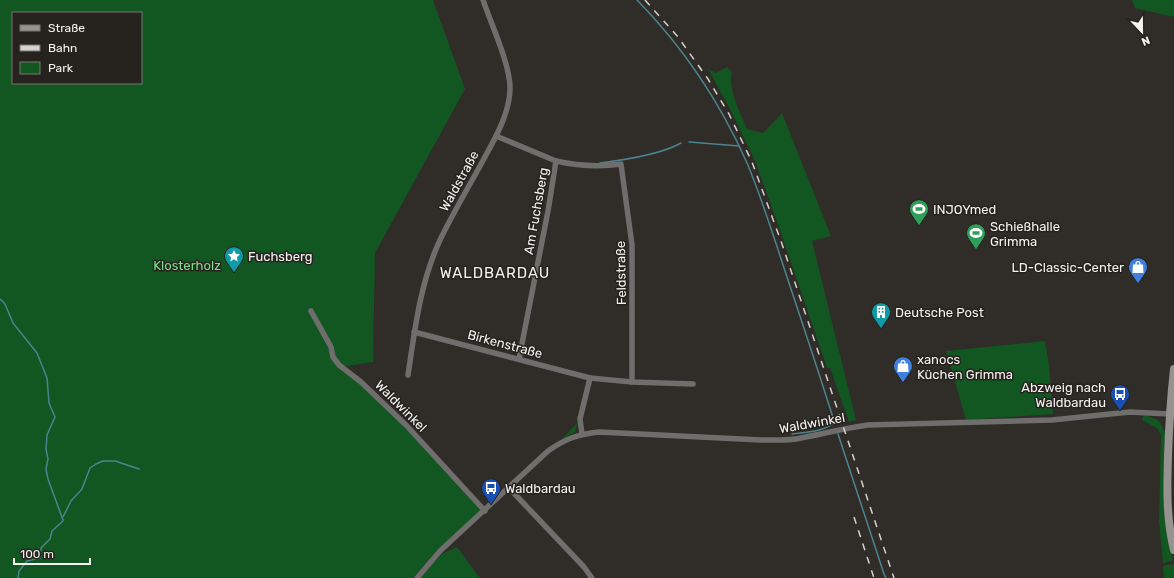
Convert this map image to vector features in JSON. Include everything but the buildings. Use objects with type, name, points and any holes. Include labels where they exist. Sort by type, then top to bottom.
[{"type":"main road","points":[[1174,369],[1170,414],[1167,499],[1168,522],[1174,550]]},
{"type":"street","name":"Waldstraße","points":[[408,375],[414,332],[422,294],[435,252],[496,136],[509,103],[510,81],[483,0]]},
{"type":"street","points":[[496,136],[556,161]]},
{"type":"street","name":"Feldstraße","points":[[556,161],[587,166],[621,164],[632,245],[632,382]]},
{"type":"street","name":"Am Fuchsberg","points":[[519,359],[548,211],[556,161]]},
{"type":"street","name":"Waldwinkel","points":[[311,311],[329,343],[333,357],[339,365],[361,382],[406,425],[485,511]]},
{"type":"street","name":"Birkenstraße","points":[[414,332],[590,378],[632,382],[693,384]]},
{"type":"street","points":[[582,434],[580,419],[590,378]]},
{"type":"street","name":"Waldwinkel","points":[[417,578],[440,551],[485,511],[548,451],[562,442],[582,434],[599,432],[786,440],[849,427],[868,425],[1052,420],[1130,412],[1170,414]]},
{"type":"street","points":[[509,488],[584,567],[592,578]]},
{"type":"green space","name":"Klosterholz","points":[[0,0],[433,0],[465,89],[375,253],[373,362],[346,366],[359,382],[382,402],[481,510],[437,550],[413,578],[0,578]]},
{"type":"green space","points":[[1132,0],[1174,0],[1174,17],[1135,8]]},
{"type":"green space","points":[[727,67],[732,72],[731,79],[733,94],[747,129],[763,133],[782,113],[831,236],[812,241],[856,420],[849,422],[830,368],[827,368],[755,161],[731,111],[708,69],[716,73]]},
{"type":"green space","points":[[1045,341],[1049,365],[1053,414],[966,420],[946,351]]},
{"type":"green space","points":[[1144,415],[1160,422],[1165,433],[1163,472],[1164,514],[1173,559],[1172,561],[1163,563],[1159,521],[1161,435],[1157,428],[1142,420]]},
{"type":"green space","points":[[578,422],[575,432],[562,439]]},
{"type":"green space","points":[[457,547],[480,578],[421,578],[442,554]]},
{"type":"green space","points":[[1174,564],[1174,578],[1164,578],[1163,566]]},
{"type":"waterway","points":[[637,0],[670,37],[699,76],[725,118],[747,163],[769,221],[835,424]]},
{"type":"waterway","points":[[689,142],[739,146]]},
{"type":"waterway","points":[[600,163],[631,159],[652,154],[681,143]]},
{"type":"waterway","points":[[0,299],[5,304],[13,323],[37,353],[47,378],[49,403],[55,417],[47,435],[46,449],[48,459],[46,469],[48,479],[63,520],[52,531],[50,539],[41,548],[40,558],[27,561],[19,571],[18,578]]},
{"type":"waterway","points":[[792,434],[820,430],[835,422]]},
{"type":"waterway","points":[[838,434],[886,578]]},
{"type":"waterway","points":[[63,517],[71,501],[82,489],[90,468],[96,464],[103,461],[115,461],[139,469]]},
{"type":"railway","points":[[645,0],[678,37],[708,79],[729,114],[752,162],[782,244],[894,578]]},
{"type":"railway","points":[[854,517],[874,578]]},
{"type":"place","name":"INJOYmed","points":[[919,226]]},
{"type":"place","name":"Schießhalle Grimma","points":[[976,250]]},
{"type":"place","name":"Fuchsberg","points":[[234,273]]},
{"type":"place","name":"LD-Classic-Center","points":[[1138,284]]},
{"type":"place","name":"Deutsche Post","points":[[881,329]]},
{"type":"place","name":"xanocs Küchen Grimma","points":[[903,383]]},
{"type":"place","name":"Abzweig nach Waldbardau","points":[[1120,411]]},
{"type":"place","name":"Waldbardau","points":[[491,505]]},
{"type":"district","name":"WALDBARDAU","points":[[495,273]]}]
